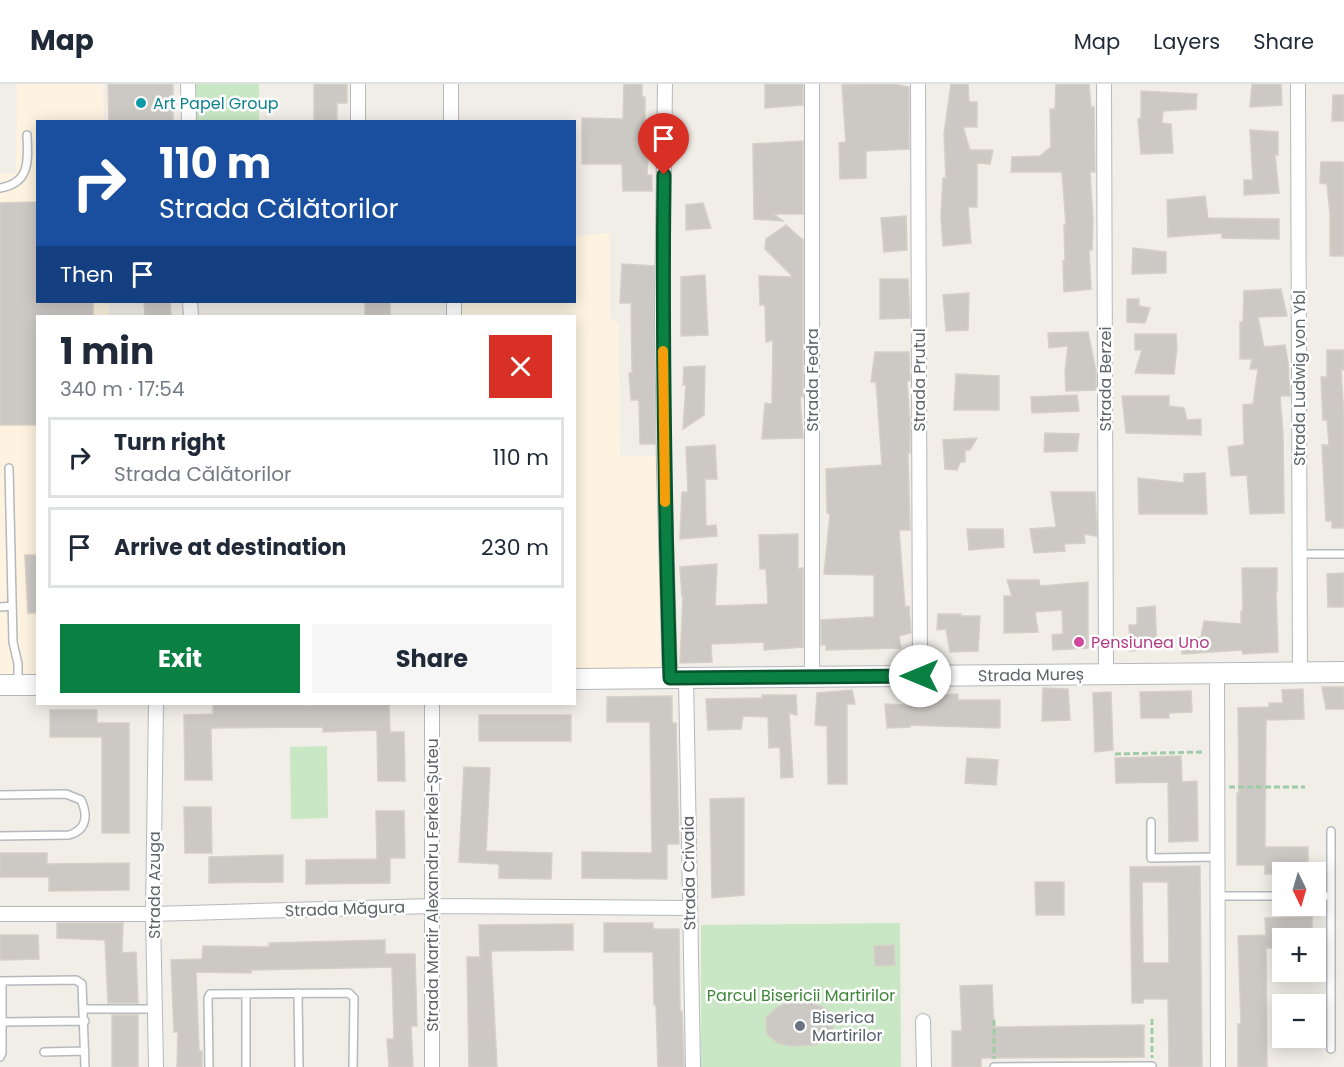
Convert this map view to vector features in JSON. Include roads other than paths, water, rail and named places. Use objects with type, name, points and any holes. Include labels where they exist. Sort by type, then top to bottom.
[{"type":"street","points":[[188,84],[189,120]]},
{"type":"street","points":[[358,84],[358,120]]},
{"type":"street","points":[[451,84],[451,120]]},
{"type":"street","name":"Strada Crivaia","points":[[665,84],[663,368],[689,908],[693,1067]]},
{"type":"street","name":"Strada Fedra","points":[[812,84],[812,676]]},
{"type":"street","name":"Strada Prutul","points":[[918,84],[920,676]]},
{"type":"street","name":"Strada Berzei","points":[[1104,84],[1106,674]]},
{"type":"street","name":"Strada Ludwig von Ybl","points":[[1298,84],[1300,672]]},
{"type":"street","name":"Strada Mureș","points":[[576,679],[1344,672]]},
{"type":"street","points":[[1217,673],[1218,1067]]},
{"type":"street","name":"Strada Azuga","points":[[156,705],[153,914],[156,1067]]},
{"type":"street","name":"Strada Martir Alexandru Ferkel-Șuteu","points":[[432,705],[432,1067]]},
{"type":"street","name":"Strada Măgura","points":[[0,914],[153,914],[432,906],[689,908]]},
{"type":"street","points":[[923,1021],[924,1067]]},
{"type":"lane","points":[[0,188],[9,187],[21,178],[28,165],[27,135]]},
{"type":"lane","points":[[9,468],[13,642],[18,664],[19,685]]},
{"type":"lane","points":[[1300,555],[1344,554]]},
{"type":"lane","points":[[0,606],[12,606]]},
{"type":"lane","points":[[0,795],[66,794],[81,800],[86,811],[83,827],[77,833],[0,836]]},
{"type":"lane","points":[[1151,822],[1151,858],[1218,857]]},
{"type":"lane","points":[[1331,831],[1331,1049]]},
{"type":"lane","points":[[1218,896],[1272,896]]},
{"type":"lane","points":[[1326,896],[1331,896]]},
{"type":"lane","points":[[0,1057],[2,1053],[1,981],[76,980],[83,987],[85,1067]]},
{"type":"lane","points":[[298,993],[299,1067]]},
{"type":"lane","points":[[209,1067],[209,996],[349,993],[352,995],[353,1067]]},
{"type":"lane","points":[[246,994],[246,1067]]},
{"type":"lane","points":[[84,1009],[154,1009]]},
{"type":"lane","points":[[2,1023],[85,1022]]},
{"type":"lane","points":[[44,1052],[85,1051]]},
{"type":"lane","points":[[994,1067],[1152,1065]]},
{"type":"place","name":"Art Papel Group","points":[[141,103]]},
{"type":"place","name":"Pensiunea Uno","points":[[1079,642]]},
{"type":"place","name":"Biserica Martirilor","points":[[800,1026]]},
{"type":"park label","name":"Parcul Bisericii Martirilor","points":[[801,995]]}]
